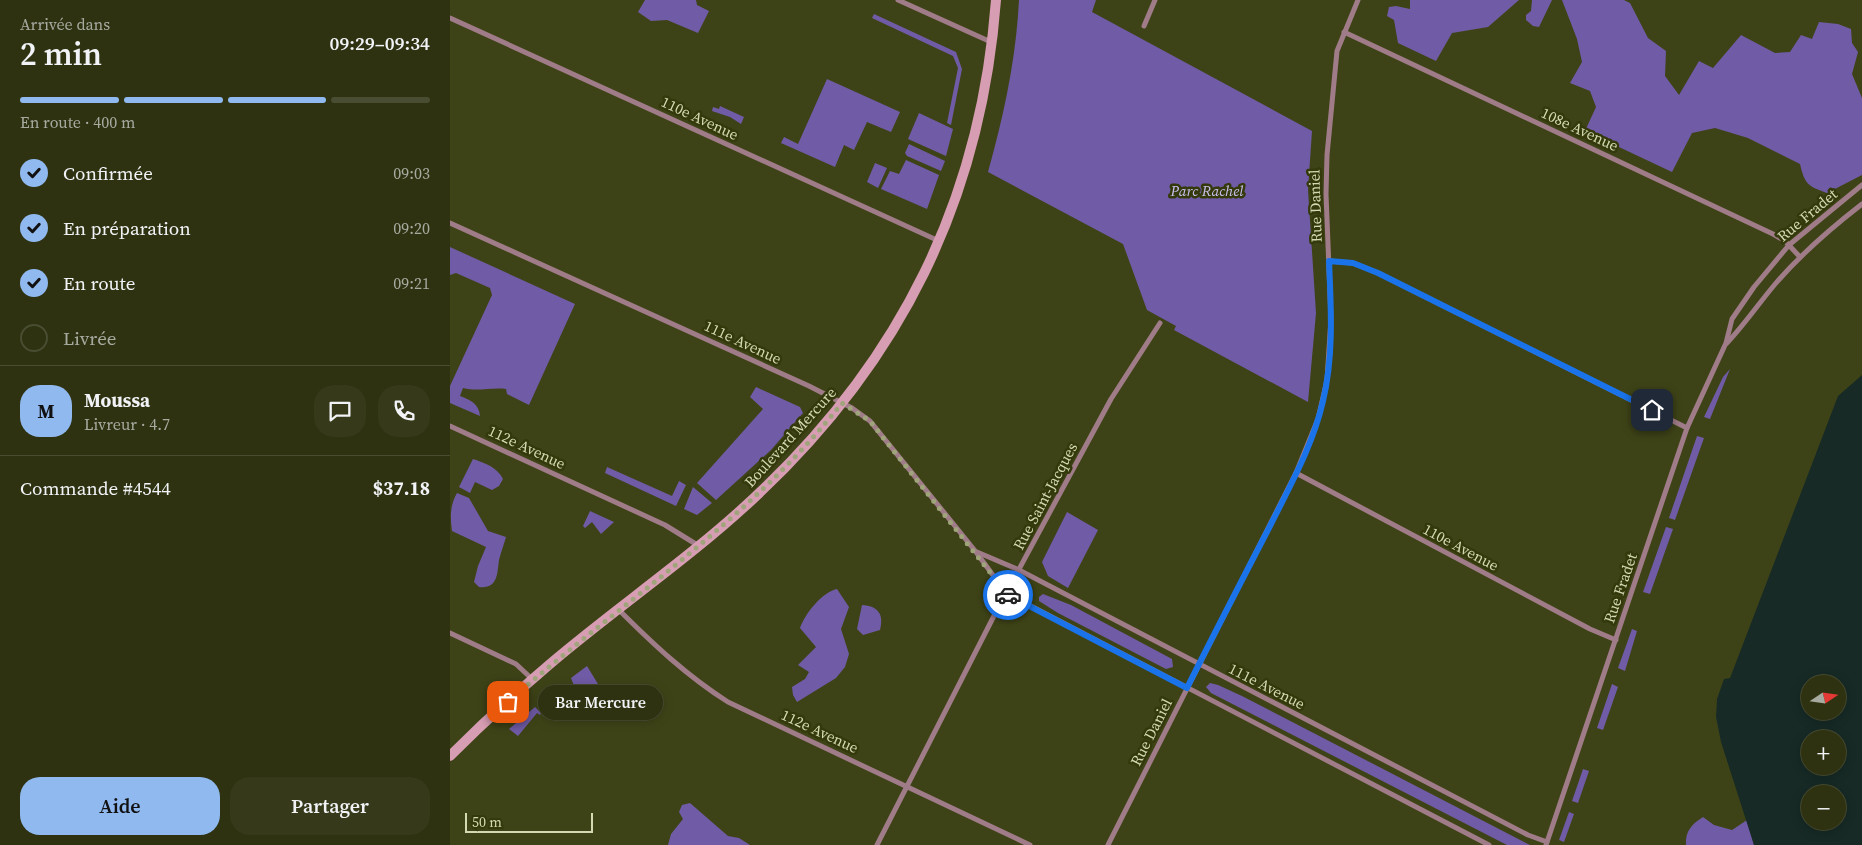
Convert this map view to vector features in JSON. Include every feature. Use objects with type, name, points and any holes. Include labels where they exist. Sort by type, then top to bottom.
[{"type":"street","points":[[898,0],[993,42]]},
{"type":"street","name":"Boulevard Mercure","points":[[450,756],[533,680],[700,546],[780,473],[842,403],[908,306],[940,242],[966,170],[980,116],[993,42],[996,0]]},
{"type":"street","points":[[1144,26],[1155,0]]},
{"type":"street","name":"Rue Daniel","points":[[1108,845],[1296,473],[1318,419],[1327,380],[1331,319],[1326,173],[1335,61],[1344,32],[1358,0]]},
{"type":"street","name":"110e Avenue","points":[[450,18],[940,242]]},
{"type":"street","name":"108e Avenue","points":[[1344,32],[1774,234],[1789,245],[1800,257]]},
{"type":"street","name":"Rue Fradet","points":[[1547,843],[1687,428],[1726,343],[1732,319],[1754,287],[1789,245],[1862,185]]},
{"type":"street","name":"Rue Fradet","points":[[1726,343],[1745,325],[1770,290],[1800,257],[1862,204]]},
{"type":"street","name":"111e Avenue","points":[[450,222],[842,403],[870,421],[976,552],[1006,593],[1489,845]]},
{"type":"street","points":[[1329,261],[1353,263],[1378,273],[1687,428]]},
{"type":"street","name":"Rue Saint-Jacques","points":[[877,845],[1006,593],[1111,399],[1160,323]]},
{"type":"street","name":"112e Avenue","points":[[450,426],[665,525],[700,546]]},
{"type":"street","name":"110e Avenue","points":[[1296,473],[1590,629],[1616,640]]},
{"type":"street","name":"111e Avenue","points":[[976,552],[1019,570],[1547,843]]},
{"type":"street","name":"112e Avenue","points":[[619,610],[666,656],[707,689],[757,716],[1030,845]]},
{"type":"street","points":[[450,633],[516,664],[533,680]]},
{"type":"green space","points":[[645,0],[696,0],[697,5],[709,11],[698,33],[667,20],[651,21],[638,12]]},
{"type":"green space","name":"Parc Rachel","points":[[1019,0],[1096,0],[1092,12],[1312,131],[1308,190],[1316,313],[1308,402],[1174,330],[1176,326],[1147,310],[1123,244],[988,172],[1008,87],[1015,44]]},
{"type":"green space","points":[[1410,0],[1519,0],[1488,27],[1452,33],[1436,61],[1398,43],[1394,20],[1387,16],[1389,7],[1396,6],[1410,9]]},
{"type":"green space","points":[[1532,0],[1552,0],[1539,27],[1533,26],[1526,20],[1526,15],[1531,11]]},
{"type":"green space","points":[[1562,0],[1624,0],[1630,3],[1648,38],[1666,51],[1665,76],[1679,95],[1699,61],[1713,68],[1741,35],[1775,53],[1790,52],[1801,35],[1812,39],[1819,22],[1838,24],[1851,29],[1852,43],[1858,52],[1852,74],[1862,98],[1862,175],[1827,193],[1808,184],[1800,164],[1748,138],[1715,128],[1692,133],[1672,172],[1585,131],[1596,107],[1590,91],[1570,83],[1582,62],[1577,39]]},
{"type":"green space","points":[[874,14],[956,52],[962,69],[951,125],[947,123],[958,68],[953,56],[872,18]]},
{"type":"green space","points":[[827,79],[900,112],[891,132],[867,122],[854,150],[844,145],[835,167],[781,143],[784,137],[798,144]]},
{"type":"green space","points":[[720,106],[744,117],[741,124],[730,117],[712,111],[713,107],[719,109]]},
{"type":"green space","points":[[919,113],[953,129],[946,156],[908,139]]},
{"type":"green space","points":[[909,144],[945,161],[941,171],[907,156],[905,153]]},
{"type":"green space","points":[[906,160],[939,175],[927,209],[881,189],[890,171],[899,174]]},
{"type":"green space","points":[[875,163],[887,168],[878,188],[867,182]]},
{"type":"green space","points":[[450,247],[575,304],[529,405],[507,394],[506,389],[474,390],[463,388],[460,396],[474,403],[478,408],[480,416],[450,403],[450,386],[492,295],[490,288],[456,273],[450,275]]},
{"type":"green space","points":[[1730,369],[1710,419],[1704,417],[1723,377]]},
{"type":"green space","points":[[756,387],[800,407],[803,413],[771,450],[716,500],[697,483],[763,409],[750,397]]},
{"type":"green space","points":[[1697,436],[1704,438],[1675,520],[1669,518]]},
{"type":"green space","points":[[473,459],[497,471],[503,479],[499,486],[492,490],[475,482],[470,493],[459,487]]},
{"type":"green space","points":[[607,467],[672,496],[679,481],[686,485],[676,506],[605,473]]},
{"type":"green space","points":[[693,487],[712,503],[697,515],[684,509]]},
{"type":"green space","points":[[457,493],[469,498],[488,531],[506,537],[499,560],[497,575],[490,586],[479,587],[474,582],[486,547],[452,531],[451,511]]},
{"type":"green space","points":[[590,511],[614,522],[601,534],[592,522],[585,528],[583,526]]},
{"type":"green space","points":[[1067,512],[1098,530],[1068,588],[1048,576],[1042,562]]},
{"type":"green space","points":[[1666,527],[1673,529],[1650,594],[1643,592]]},
{"type":"green space","points":[[837,589],[849,607],[841,629],[849,654],[845,667],[836,678],[797,702],[793,695],[792,687],[805,679],[809,672],[798,665],[816,647],[800,628],[815,604],[826,594]]},
{"type":"green space","points":[[1043,594],[1071,605],[1172,659],[1173,667],[1166,669],[1058,613],[1039,601],[1039,597]]},
{"type":"green space","points":[[862,605],[876,609],[881,619],[880,630],[863,635],[857,629]]},
{"type":"green space","points":[[1632,629],[1637,631],[1625,671],[1618,668]]},
{"type":"green space","points":[[587,666],[598,684],[596,694],[589,699],[578,696],[571,678]]},
{"type":"green space","points":[[1210,683],[1242,696],[1530,845],[1507,845],[1211,693],[1206,687]]},
{"type":"green space","points":[[1612,684],[1618,687],[1603,730],[1597,728]]},
{"type":"green space","points":[[535,707],[541,713],[540,715],[537,713],[518,736],[509,729]]},
{"type":"green space","points":[[1583,769],[1589,771],[1578,803],[1572,801]]},
{"type":"green space","points":[[690,803],[728,836],[739,838],[750,845],[668,845],[671,834],[683,819],[679,812],[682,805]]},
{"type":"green space","points":[[1569,812],[1574,814],[1564,842],[1559,840]]},
{"type":"green space","points":[[1703,817],[1714,825],[1732,830],[1747,820],[1754,845],[1686,845],[1690,828]]},
{"type":"water","points":[[1862,375],[1862,845],[1754,845],[1721,742],[1716,717],[1717,699],[1724,679],[1730,678],[1838,396]]},
{"type":"way so far","points":[[508,702],[551,663],[700,546],[752,500],[810,442],[842,403],[870,421],[976,552],[1008,595]]},
{"type":"place","name":"Bar Mercure","points":[[508,702]]},
{"type":"route","points":[[1008,595],[1187,688],[1296,473],[1318,419],[1324,400],[1330,353],[1329,261],[1342,261],[1363,266],[1652,410]]}]
